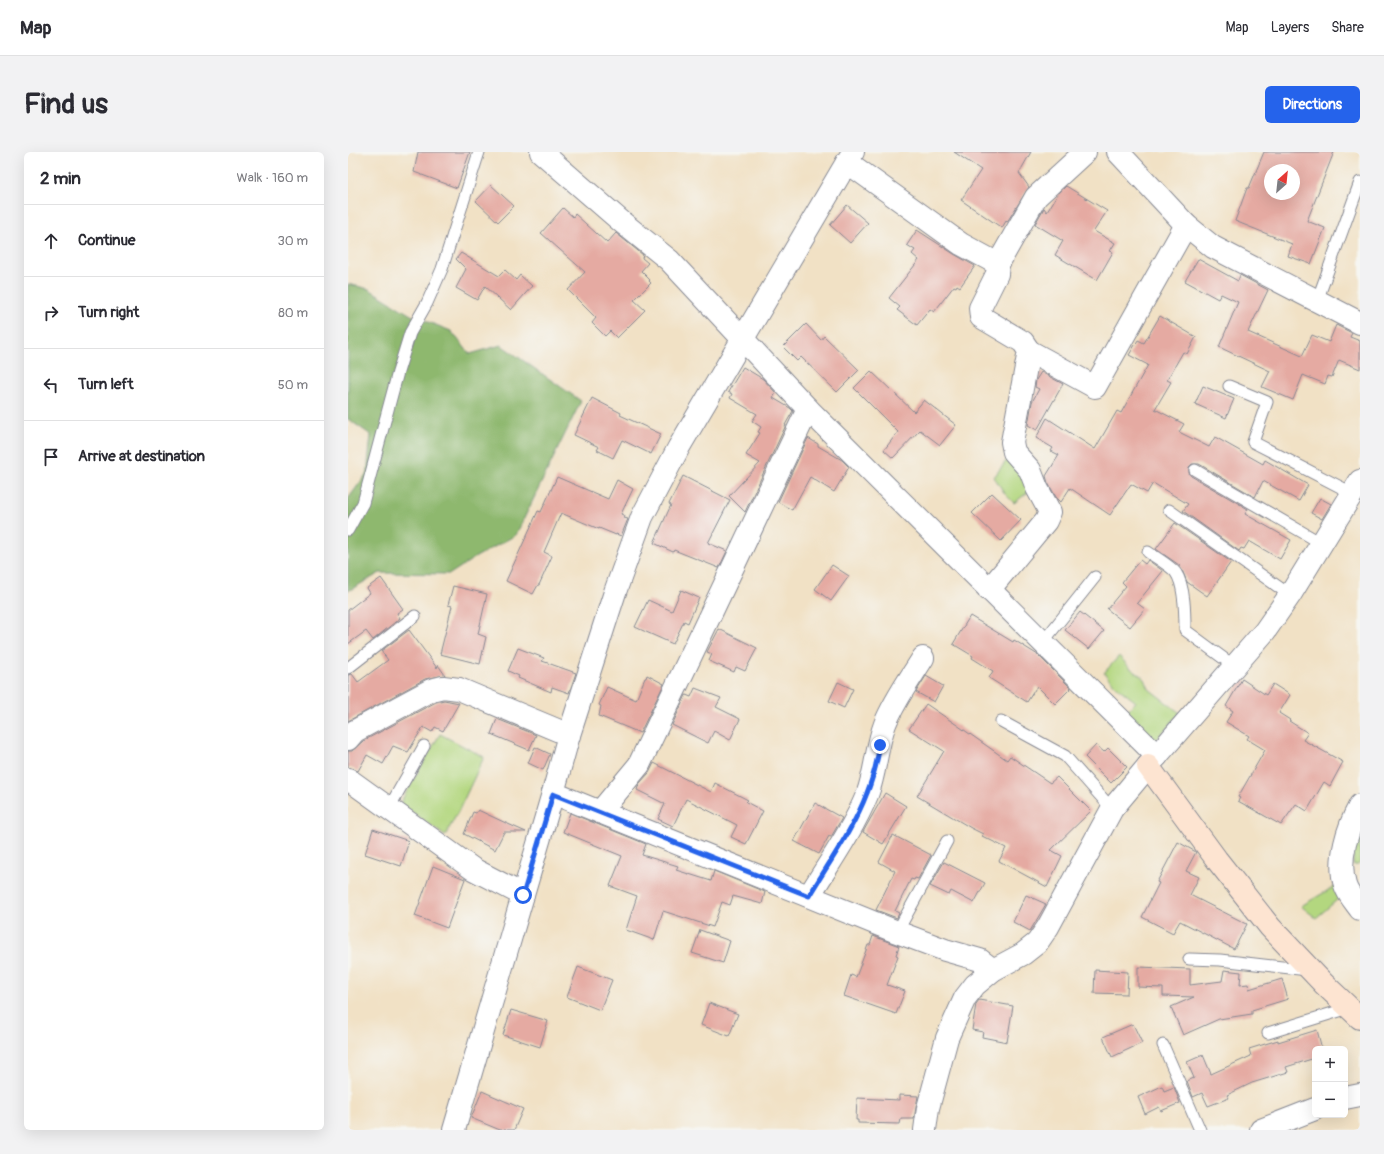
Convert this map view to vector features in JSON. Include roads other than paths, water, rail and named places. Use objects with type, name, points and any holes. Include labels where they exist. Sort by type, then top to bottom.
[{"type":"street","points":[[542,152],[668,260],[808,408],[989,590],[1043,642],[1153,761],[1222,866],[1270,927],[1311,971],[1356,1012]]},
{"type":"street","points":[[1084,152],[1036,197],[998,264],[997,274],[980,308],[981,317],[1023,342],[1030,351],[1095,387],[1186,225]]},
{"type":"street","points":[[1118,152],[1138,160],[1186,225],[1213,247],[1360,323]]},
{"type":"street","points":[[454,1130],[553,794],[568,735],[615,592],[642,517],[679,447],[851,155],[961,244],[998,264]]},
{"type":"street","points":[[989,590],[1046,521],[1050,512],[1037,488],[1030,470],[1014,452],[1012,442],[1030,351]]},
{"type":"street","points":[[600,812],[639,765],[808,408]]},
{"type":"street","points":[[925,1130],[928,1108],[948,1038],[956,1016],[965,998],[974,985],[993,970],[1023,954],[1037,943],[1048,927],[1112,809],[1265,631],[1290,595],[1358,484]]},
{"type":"street","points":[[809,896],[854,821],[867,794],[874,774],[885,725],[896,702],[923,658]]},
{"type":"street","points":[[348,739],[356,731],[431,690],[443,686],[459,689],[568,735]]},
{"type":"street","points":[[348,779],[473,869],[523,895]]},
{"type":"street","points":[[553,794],[897,932],[944,950],[980,960],[993,970]]},
{"type":"street","points":[[1360,805],[1348,830],[1341,867],[1345,887],[1360,909]]},
{"type":"street","points":[[1348,1097],[1360,1095]]},
{"type":"street","points":[[1261,1130],[1312,1110]]},
{"type":"lane","points":[[348,530],[363,503],[410,333],[427,303],[442,269],[479,152]]},
{"type":"lane","points":[[1317,301],[1360,182]]},
{"type":"lane","points":[[1229,386],[1267,402],[1253,442],[1358,484]]},
{"type":"lane","points":[[1195,470],[1321,544]]},
{"type":"lane","points":[[1169,510],[1290,595]]},
{"type":"lane","points":[[1148,552],[1176,572],[1180,582],[1185,609],[1185,630],[1234,666]]},
{"type":"lane","points":[[1043,642],[1095,577]]},
{"type":"lane","points":[[348,668],[415,616]]},
{"type":"lane","points":[[1001,721],[1065,756],[1112,809]]},
{"type":"lane","points":[[389,808],[424,746]]},
{"type":"lane","points":[[897,932],[947,841]]},
{"type":"lane","points":[[1189,959],[1220,960],[1311,971]]},
{"type":"lane","points":[[1268,1033],[1356,1012]]},
{"type":"lane","points":[[1163,1045],[1200,1130]]}]
